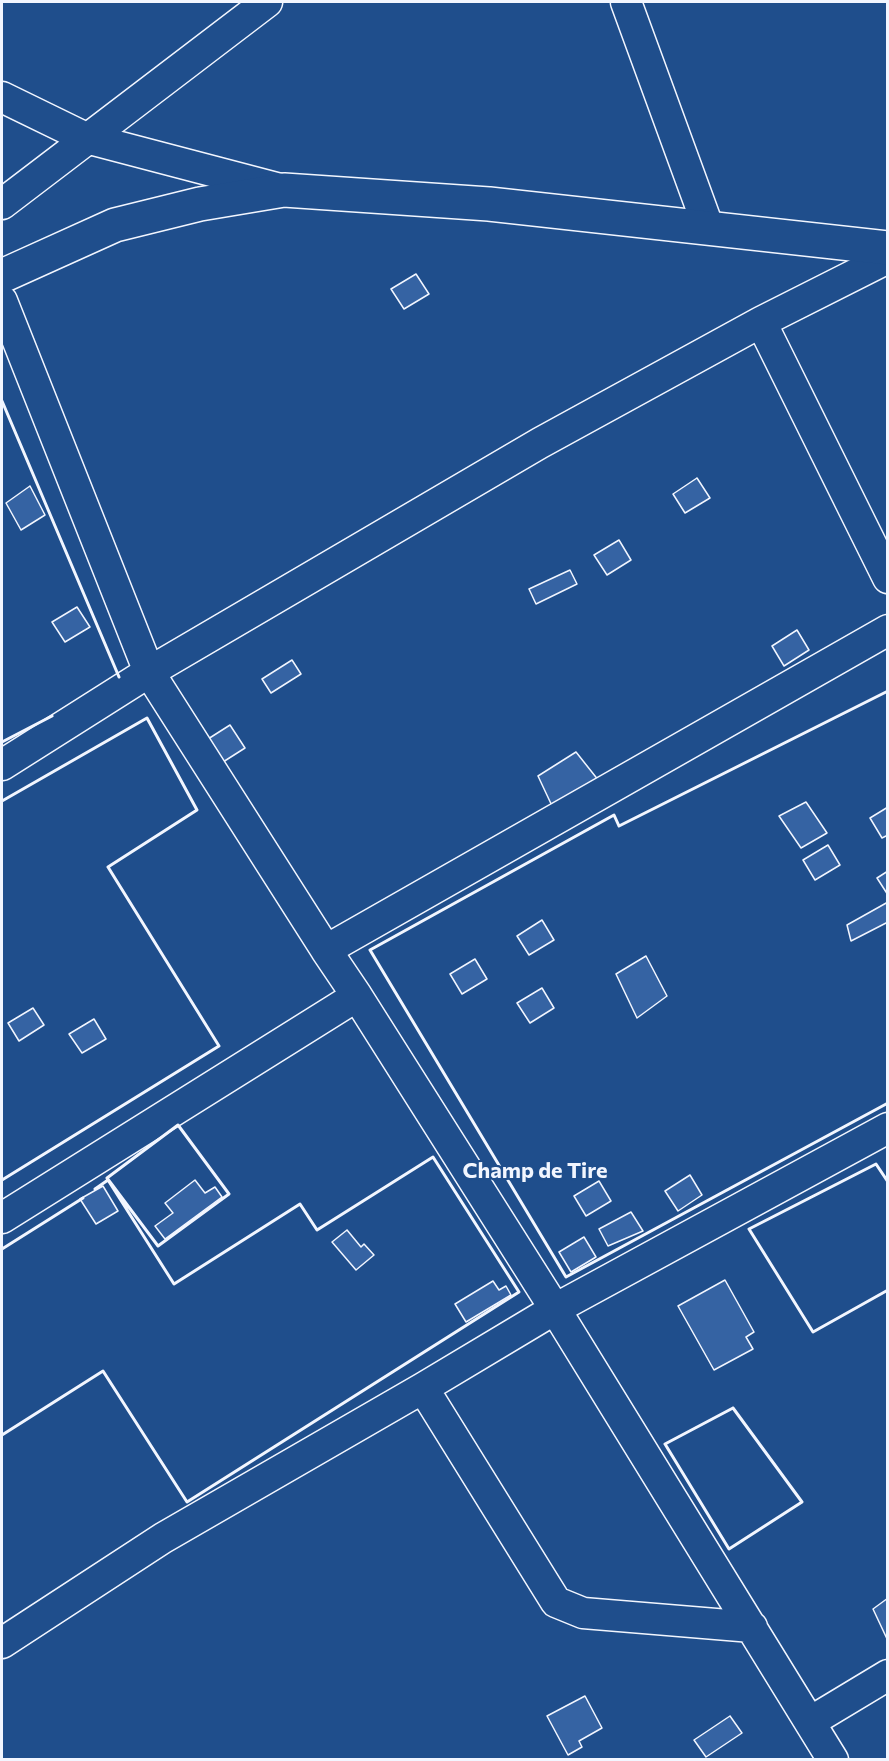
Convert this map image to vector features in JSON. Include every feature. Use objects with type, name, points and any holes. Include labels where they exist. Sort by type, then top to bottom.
[{"type":"main road","points":[[2,276],[115,225],[200,204],[284,189],[489,204],[888,248]]},
{"type":"street","points":[[2,204],[267,2]]},
{"type":"street","points":[[626,2],[709,228]]},
{"type":"street","points":[[2,96],[86,138],[284,189]]},
{"type":"street","points":[[2,765],[149,672],[540,443],[761,322],[888,258]]},
{"type":"street","points":[[2,300],[149,672],[555,1309],[833,1760]]},
{"type":"street","points":[[761,322],[888,578]]},
{"type":"street","points":[[326,950],[888,630]]},
{"type":"street","points":[[2,1218],[357,996]]},
{"type":"street","points":[[2,1643],[163,1538],[555,1309],[888,1128]]},
{"type":"street","points":[[423,1388],[555,1602],[583,1613],[752,1627]]},
{"type":"street","points":[[810,1722],[888,1675]]},
{"type":"building","points":[[416,274],[429,294],[404,309],[391,289]]},
{"type":"building","points":[[697,478],[710,498],[685,513],[673,494]]},
{"type":"building","points":[[30,486],[45,515],[21,530],[6,503]]},
{"type":"building","points":[[619,540],[631,560],[607,575],[594,555]]},
{"type":"building","points":[[570,570],[577,584],[536,604],[529,589]]},
{"type":"building","points":[[77,607],[90,627],[65,642],[52,622]]},
{"type":"building","points":[[797,630],[809,650],[784,666],[772,646]]},
{"type":"building","points":[[292,660],[301,674],[271,693],[262,679]]},
{"type":"building","points":[[230,725],[245,748],[223,762],[208,739]]},
{"type":"building","points":[[576,752],[599,781],[553,808],[538,776]]},
{"type":"building","points":[[806,802],[827,833],[801,848],[779,816]]},
{"type":"building","points":[[888,807],[888,835],[882,838],[870,818]]},
{"type":"building","points":[[828,845],[840,865],[815,880],[803,860]]},
{"type":"building","points":[[888,871],[888,895],[877,878]]},
{"type":"building","points":[[888,902],[888,922],[851,941],[847,925]]},
{"type":"building","points":[[542,920],[554,940],[529,955],[517,936]]},
{"type":"building","points":[[646,956],[667,996],[637,1018],[616,974]]},
{"type":"building","points":[[475,959],[487,979],[462,994],[450,974]]},
{"type":"building","points":[[542,988],[554,1008],[530,1023],[517,1003]]},
{"type":"building","points":[[33,1008],[44,1025],[19,1041],[8,1023]]},
{"type":"building","points":[[94,1019],[106,1039],[82,1053],[69,1034]]},
{"type":"building","points":[[690,1175],[702,1195],[678,1211],[665,1191]]},
{"type":"building","points":[[195,1180],[205,1193],[215,1187],[222,1197],[165,1239],[155,1226],[173,1213],[165,1203]]},
{"type":"building","points":[[599,1181],[611,1201],[586,1216],[574,1196]]},
{"type":"building","points":[[103,1186],[118,1211],[96,1224],[80,1199]]},
{"type":"building","points":[[631,1212],[643,1231],[608,1246],[599,1229]]},
{"type":"building","points":[[347,1230],[361,1247],[364,1244],[374,1255],[356,1270],[332,1242]]},
{"type":"building","points":[[584,1237],[596,1257],[571,1272],[559,1252]]},
{"type":"building","points":[[725,1280],[754,1332],[746,1337],[753,1349],[714,1370],[678,1306]]},
{"type":"building","points":[[493,1281],[499,1290],[506,1286],[511,1295],[466,1322],[455,1304]]},
{"type":"building","points":[[888,1598],[888,1641],[873,1609]]},
{"type":"building","points":[[585,1696],[602,1728],[579,1741],[582,1747],[568,1755],[547,1716]]},
{"type":"building","points":[[730,1716],[742,1733],[706,1757],[694,1740]]},
{"type":"wall","points":[[2,401],[119,677]]},
{"type":"wall","points":[[888,691],[619,826],[614,815],[370,950],[566,1277],[888,1103]]},
{"type":"wall","points":[[2,742],[52,716]]},
{"type":"wall","points":[[2,801],[147,718],[197,810],[108,867],[219,1046],[2,1180]]},
{"type":"wall","points":[[178,1125],[229,1194],[158,1246],[107,1178],[178,1125]]},
{"type":"wall","points":[[2,1435],[103,1371],[187,1502],[519,1292],[433,1157],[317,1230],[300,1204],[174,1284],[108,1180],[95,1189]]},
{"type":"wall","points":[[888,1182],[876,1164],[749,1229],[813,1332],[888,1290]]},
{"type":"wall","points":[[2,1249],[83,1198]]},
{"type":"wall","points":[[733,1408],[802,1502],[729,1549],[665,1444],[733,1408]]},
{"type":"district","name":"Champ de Tire","points":[[535,1171]]}]
